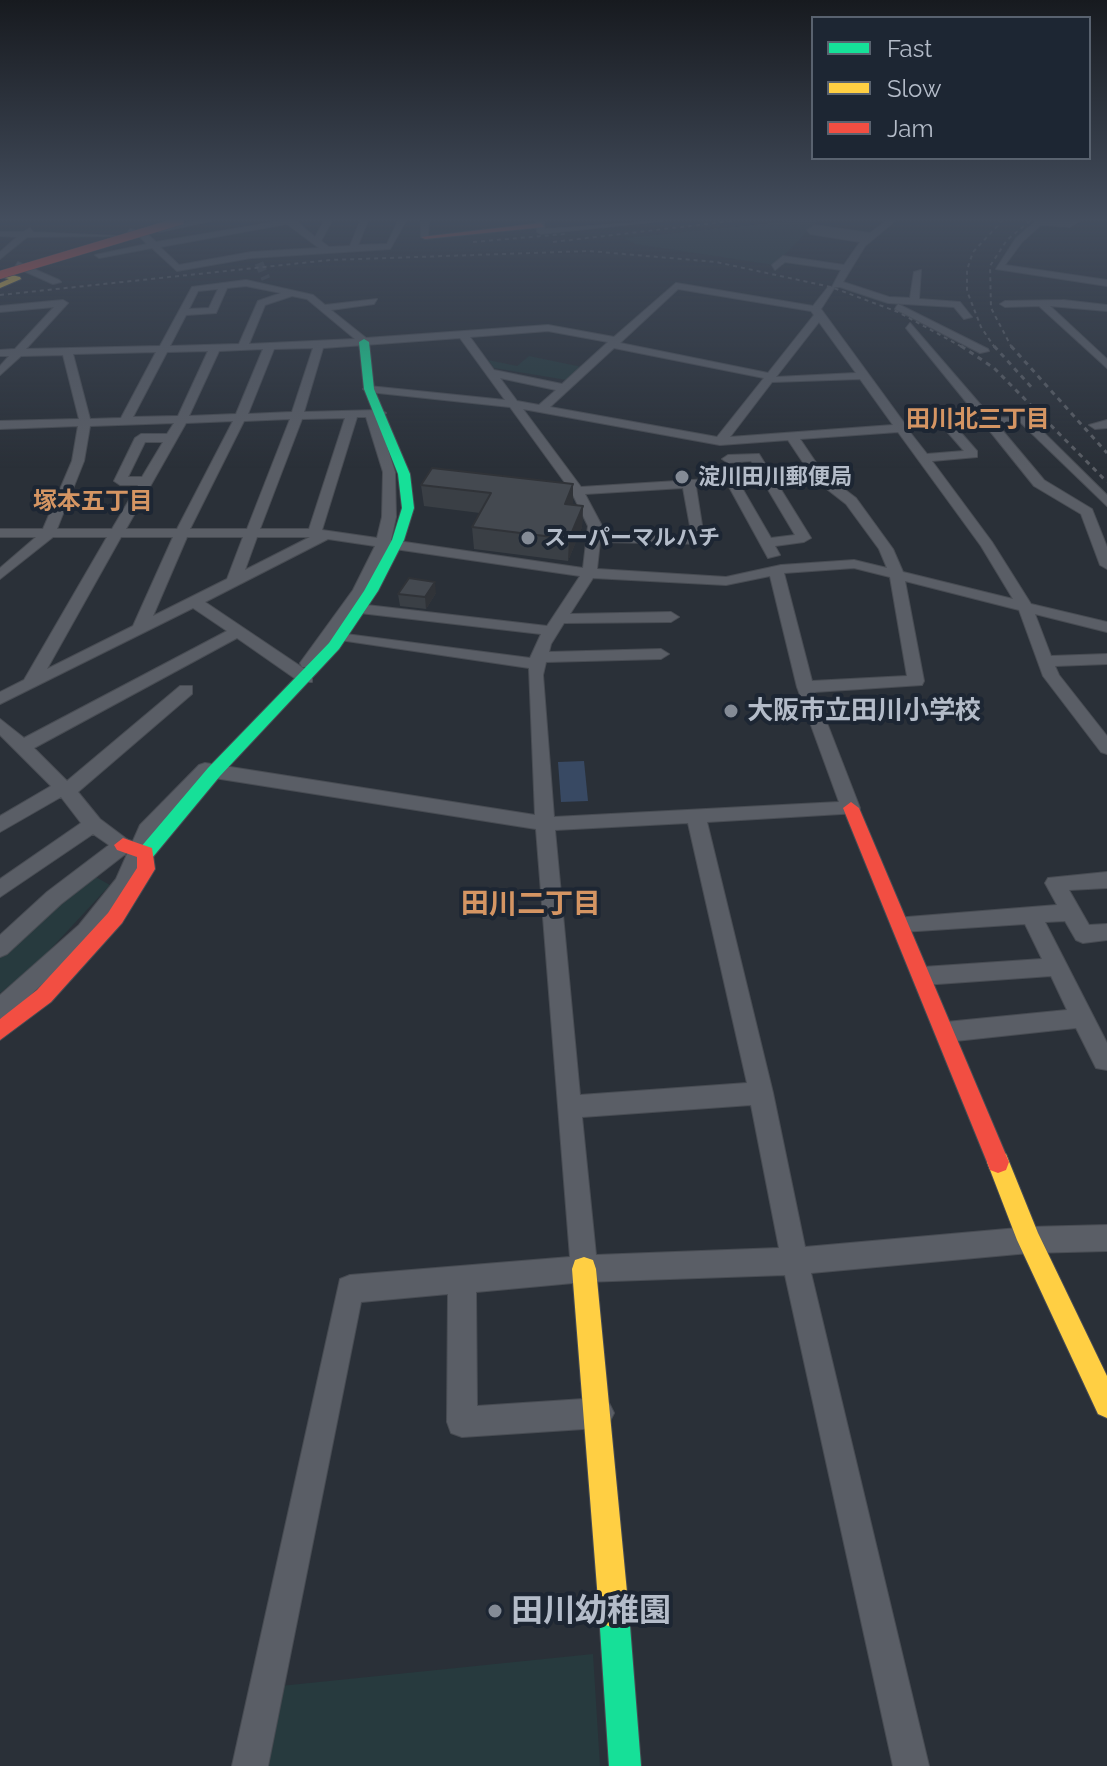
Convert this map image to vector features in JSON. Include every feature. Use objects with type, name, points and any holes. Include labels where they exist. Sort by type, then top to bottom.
[{"type":"main road","points":[[0,1031],[44,996],[115,918],[146,869],[135,849],[214,772],[340,637],[360,608],[389,545],[404,527],[408,498],[404,474],[376,413],[369,389],[364,342]]},
{"type":"main road","points":[[851,808],[902,924],[1029,1240],[1107,1405]]},
{"type":"main road","points":[[584,1269],[599,1413],[625,1766]]},
{"type":"street","points":[[1,310],[59,303]]},
{"type":"street","points":[[0,372],[63,303]]},
{"type":"street","points":[[125,421],[187,303]]},
{"type":"street","points":[[183,312],[213,311],[216,303]]},
{"type":"street","points":[[243,346],[261,303]]},
{"type":"street","points":[[314,303],[364,342]]},
{"type":"street","points":[[323,308],[356,303]]},
{"type":"street","points":[[541,409],[656,303]]},
{"type":"street","points":[[762,303],[819,315],[987,545],[1025,606],[1048,661],[1051,676],[1107,748]]},
{"type":"street","points":[[767,543],[804,538],[751,488],[728,459],[725,441],[825,303]]},
{"type":"street","points":[[894,303],[984,351]]},
{"type":"street","points":[[944,303],[957,304],[967,317]]},
{"type":"street","points":[[1005,304],[1026,303]]},
{"type":"street","points":[[1041,303],[1107,365]]},
{"type":"street","points":[[1046,303],[1107,308]]},
{"type":"street","points":[[910,326],[1039,483],[1087,512],[1107,565]]},
{"type":"street","points":[[0,353],[319,345],[548,328],[772,378],[863,376]]},
{"type":"street","points":[[462,333],[577,491],[595,526],[596,538],[589,573],[536,661],[546,824],[584,1269]]},
{"type":"street","points":[[232,584],[297,416],[319,345]]},
{"type":"street","points":[[139,630],[181,534],[240,418],[270,346]]},
{"type":"street","points":[[31,682],[182,419],[215,347]]},
{"type":"street","points":[[0,575],[48,534],[78,461],[85,421],[67,351]]},
{"type":"street","points":[[493,373],[563,388]]},
{"type":"street","points":[[369,389],[514,404],[725,441],[1024,419],[1107,502]]},
{"type":"street","points":[[0,436],[5,425],[376,413]]},
{"type":"street","points":[[0,699],[232,584],[319,534],[352,414]]},
{"type":"street","points":[[922,458],[973,454],[947,424]]},
{"type":"street","points":[[791,435],[818,476],[858,510],[886,549],[896,573],[916,681],[805,687]]},
{"type":"street","points":[[146,481],[120,481],[141,438],[171,438]]},
{"type":"street","points":[[214,772],[546,824],[851,808],[805,687],[778,570],[751,488],[755,457],[728,459]]},
{"type":"street","points":[[577,491],[689,484],[751,488]]},
{"type":"street","points":[[596,538],[700,541],[689,484]]},
{"type":"street","points":[[0,533],[319,534],[589,573],[726,581],[778,570],[854,564],[1107,627]]},
{"type":"street","points":[[0,1009],[86,931],[124,883],[135,849],[158,817],[303,676],[389,545]]},
{"type":"street","points":[[195,602],[303,676]]},
{"type":"street","points":[[340,637],[536,661],[666,636],[360,608]]},
{"type":"street","points":[[13,744],[238,631]]},
{"type":"street","points":[[1048,661],[1107,659]]},
{"type":"street","points":[[0,825],[65,790],[186,690]]},
{"type":"street","points":[[0,725],[13,744],[65,790],[93,824],[135,849]]},
{"type":"street","points":[[696,818],[761,1093],[795,1261],[911,1766]]},
{"type":"street","points":[[0,889],[93,824]]},
{"type":"street","points":[[0,948],[54,898],[135,849]]},
{"type":"street","points":[[1107,880],[1055,883],[1083,934],[1107,932]]},
{"type":"street","points":[[902,924],[1071,912]]},
{"type":"street","points":[[1031,915],[1104,1061]]},
{"type":"street","points":[[923,976],[1057,967]]},
{"type":"street","points":[[946,1032],[1082,1018]]},
{"type":"street","points":[[569,1107],[761,1093]]},
{"type":"street","points":[[250,1766],[350,1289],[584,1269],[795,1261],[1029,1240],[1107,1238]]},
{"type":"street","points":[[462,1279],[462,1422],[599,1413]]},
{"type":"green space","points":[[529,356],[582,367],[567,380],[494,368],[488,360],[517,366]]},
{"type":"green space","points":[[94,876],[110,885],[33,968],[0,993],[0,956],[52,906]]},
{"type":"green space","points":[[593,1654],[600,1766],[260,1766],[280,1686]]},
{"type":"water","points":[[584,761],[588,801],[561,802],[558,762]]},
{"type":"building","points":[[432,468],[573,484],[565,504],[583,506],[569,539],[472,527],[491,493],[421,485]]},
{"type":"building","points":[[409,578],[435,582],[425,597],[398,594]]},
{"type":"railway","points":[[875,303],[898,312],[964,348]]},
{"type":"railway","points":[[972,303],[981,327],[995,348]]},
{"type":"railway","points":[[991,303],[1012,348]]},
{"type":"railway","points":[[994,346],[1034,390]]},
{"type":"railway","points":[[1011,346],[1107,453]]},
{"type":"railway","points":[[964,348],[994,368],[1107,482]]},
{"type":"traffic: fast","points":[[146,853],[214,772],[334,646],[371,591],[398,540],[408,508],[404,474],[369,389],[364,342]]},
{"type":"traffic: fast","points":[[614,1613],[625,1766]]},
{"type":"traffic: slow","points":[[998,1162],[1029,1240],[1107,1405]]},
{"type":"traffic: slow","points":[[584,1269],[614,1613]]},
{"type":"traffic: jam","points":[[851,808],[998,1162]]},
{"type":"traffic: jam","points":[[0,1031],[44,996],[115,918],[146,869],[146,853],[123,845]]},
{"type":"place","name":"淀川田川郵便局","points":[[682,477]]},
{"type":"place","name":"スーパーマルハチ","points":[[528,538]]},
{"type":"place","name":"大阪市立田川小学校","points":[[731,711]]},
{"type":"place","name":"田川幼稚園","points":[[495,1611]]},
{"type":"district","name":"田川北三丁目","points":[[978,420]]},
{"type":"district","name":"塚本五丁目","points":[[93,502]]},
{"type":"district","name":"田川二丁目","points":[[531,905]]}]
